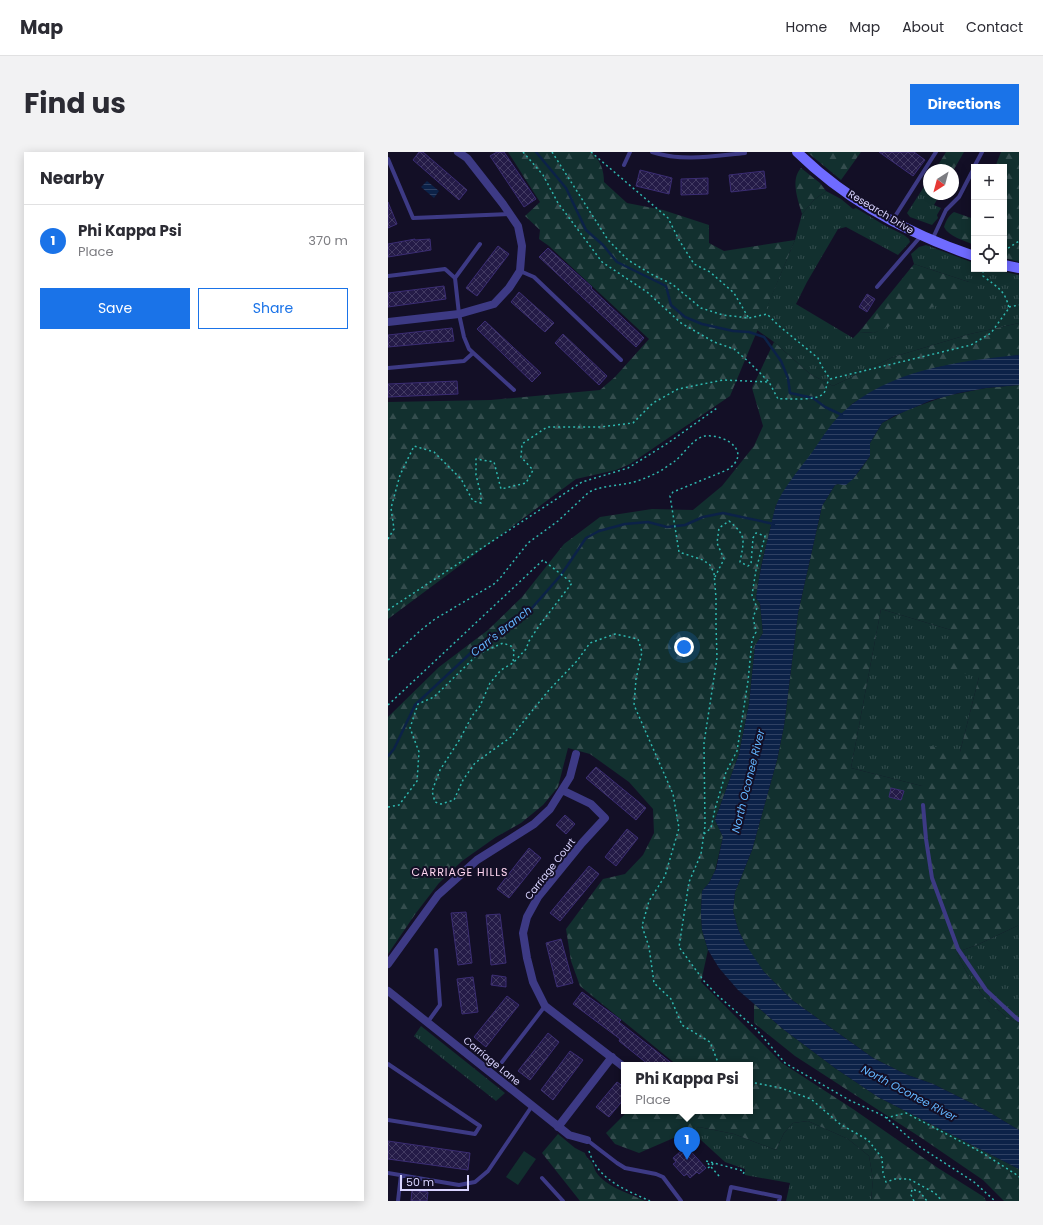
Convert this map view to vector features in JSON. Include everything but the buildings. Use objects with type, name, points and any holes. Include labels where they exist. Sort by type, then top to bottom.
[{"type":"street","points":[[388,322],[459,314],[494,304],[509,288],[520,271],[522,246],[518,226],[468,158],[458,152]]},
{"type":"street","name":"Research Drive","points":[[797,152],[838,186],[891,221],[921,236],[971,255]]},
{"type":"street","points":[[1007,266],[1019,268]]},
{"type":"street","points":[[388,964],[438,895],[477,860],[534,824],[550,809],[570,777],[576,754]]},
{"type":"street","name":"Carriage Court","points":[[562,790],[591,804],[605,818],[582,843],[538,897],[527,917],[522,933],[527,958],[533,982],[545,1006],[621,1064]]},
{"type":"street","name":"Carriage Lane","points":[[388,991],[569,1136],[586,1140]]},
{"type":"street","points":[[558,1127],[612,1057]]},
{"type":"lane","points":[[624,165],[630,152]]},
{"type":"lane","points":[[652,152],[662,155],[698,158],[731,153],[745,153]]},
{"type":"lane","points":[[891,221],[936,152]]},
{"type":"lane","points":[[976,164],[982,152]]},
{"type":"lane","points":[[388,159],[413,218],[510,214]]},
{"type":"lane","points":[[932,240],[946,210],[959,197],[971,173]]},
{"type":"lane","points":[[877,287],[921,236]]},
{"type":"lane","points":[[480,244],[455,278],[459,314],[464,337],[469,349],[514,390]]},
{"type":"lane","points":[[388,276],[445,269],[455,278]]},
{"type":"lane","points":[[520,271],[534,277],[622,360]]},
{"type":"lane","points":[[388,368],[464,361],[473,353]]},
{"type":"lane","points":[[923,805],[932,878],[958,949],[986,990],[1019,1020]]},
{"type":"lane","points":[[427,1023],[440,1005],[436,950]]},
{"type":"lane","points":[[502,1062],[545,1006]]},
{"type":"lane","points":[[388,1064],[480,1126],[475,1134],[388,1120]]},
{"type":"lane","points":[[388,1173],[460,1185],[475,1182],[488,1171],[532,1106]]},
{"type":"lane","points":[[586,1140],[617,1164],[625,1168],[656,1174],[663,1177],[681,1201]]},
{"type":"lane","points":[[398,1201],[401,1176]]},
{"type":"lane","points":[[542,1178],[563,1201]]},
{"type":"lane","points":[[728,1201],[731,1187],[780,1197],[779,1201]]},
{"type":"path","points":[[523,152],[543,175],[558,203],[602,262],[647,292],[681,323],[714,342],[734,349],[769,382],[778,399],[807,399],[818,396],[824,393],[830,379],[971,345],[991,333],[1009,307],[1019,305]]},
{"type":"path","points":[[552,152],[608,240],[628,260],[651,274],[672,284],[701,308],[723,315],[749,318],[767,314],[818,358],[830,379]]},
{"type":"path","points":[[591,152],[668,218],[679,240],[694,264],[710,272],[734,293],[749,318]]},
{"type":"path","points":[[1007,249],[1019,241]]},
{"type":"path","points":[[983,272],[983,276],[1002,290],[1009,307]]},
{"type":"path","points":[[388,539],[394,529],[390,508],[400,475],[414,446],[434,452],[461,479],[474,500],[481,503],[481,495],[476,475],[476,459],[494,462],[501,489],[526,483],[533,470],[521,457],[522,444],[547,427],[600,427],[633,423],[653,403],[678,389],[723,380],[769,382]]},
{"type":"path","points":[[388,610],[582,482],[628,468],[668,443],[717,408]]},
{"type":"path","points":[[388,660],[435,619],[494,584],[528,543],[558,521],[589,492],[595,489],[634,482],[649,477],[676,461],[696,440],[704,436],[723,438],[732,443],[738,454],[737,460],[733,466],[727,470],[673,492],[670,496],[679,552],[684,555],[703,560],[710,565],[715,579],[716,598],[717,658],[704,743],[704,834],[701,854],[690,882],[680,947],[704,981],[716,994],[756,1029],[786,1062],[849,1100],[886,1118],[920,1147],[974,1182],[995,1201]]},
{"type":"path","points":[[704,834],[711,828],[726,772],[737,751],[748,681],[752,640],[756,632],[753,617],[757,608],[752,595],[756,570],[766,536],[756,533],[753,538],[752,564],[748,566],[740,562],[744,540],[739,529],[729,520],[719,528],[717,543],[724,559],[715,579]]},
{"type":"path","points":[[388,705],[542,560],[572,583],[539,626],[529,641],[526,649],[501,670],[490,683],[480,706],[472,716],[460,739],[440,770],[432,791],[435,802],[441,804],[454,800],[463,780],[475,763],[511,737],[590,643],[615,634],[638,639],[642,652],[636,679],[634,705],[673,794],[679,828],[665,876],[648,901],[642,926],[649,947],[654,983],[671,999],[682,1025],[710,1042],[718,1062]]},
{"type":"path","points":[[388,807],[399,805],[418,781],[419,752],[410,728],[418,704],[434,698],[478,654],[503,643],[511,646],[514,651],[512,662]]},
{"type":"path","points":[[753,1083],[781,1088],[810,1099],[840,1124],[868,1140],[882,1158],[883,1172],[886,1182],[909,1179],[935,1193],[942,1201]]},
{"type":"path","points":[[886,1118],[906,1114],[981,1152],[1017,1175],[1019,1178]]},
{"type":"path","points":[[590,1152],[594,1162],[604,1176],[617,1185],[650,1201]]},
{"type":"path","points":[[719,1176],[706,1161],[744,1171],[743,1176]]},
{"type":"path","points":[[708,1168],[715,1163]]},
{"type":"path","points":[[914,1201],[911,1195],[912,1189],[920,1192],[927,1201]]},
{"type":"green space","points":[[508,152],[591,152],[601,165],[604,182],[627,203],[663,210],[709,225],[709,243],[724,251],[795,240],[730,396],[630,464],[616,470],[576,479],[388,619],[388,402],[491,400],[600,390],[615,377],[649,339],[549,246],[539,239],[540,230],[525,216],[540,202]]},
{"type":"green space","points":[[807,152],[861,152],[841,180]]},
{"type":"green space","points":[[946,152],[964,152],[957,164],[939,164]]},
{"type":"green space","points":[[1001,152],[1019,152],[1019,262],[1007,259],[1007,164],[996,164]]},
{"type":"green space","points":[[801,168],[820,183],[826,191],[814,200],[802,214],[795,184]]},
{"type":"green space","points":[[923,188],[923,200],[937,200],[934,205],[941,208],[937,215],[938,218],[932,225],[910,217],[907,213]]},
{"type":"green space","points":[[826,191],[841,199],[853,209],[856,208],[904,235],[910,242],[898,255],[846,227],[838,229],[796,304],[853,338],[859,332],[874,333],[969,282],[914,264],[911,254],[919,247],[926,245],[971,262],[971,272],[1005,272],[1019,275],[1019,323],[970,334],[893,357],[833,386],[810,374],[774,342],[757,330],[795,240],[802,214],[814,200]]},
{"type":"green space","points":[[954,212],[971,218],[971,244],[953,236],[946,230],[944,227],[950,215]]},
{"type":"green space","points":[[914,264],[969,282],[969,291],[874,333],[859,332]]},
{"type":"green space","points":[[1019,323],[1019,355],[966,362],[913,374],[875,390],[852,404],[776,505],[761,567],[756,598],[760,603],[763,633],[755,646],[749,704],[739,754],[715,820],[723,837],[715,871],[709,883],[702,891],[702,930],[708,950],[701,982],[782,1063],[853,1109],[938,1168],[984,1197],[986,1201],[871,1201],[873,1179],[869,1156],[848,1139],[808,1121],[793,1123],[784,1133],[776,1150],[734,1134],[699,1127],[639,1153],[615,1144],[606,1133],[625,1114],[753,1114],[753,1062],[673,1062],[580,986],[571,961],[566,929],[603,879],[625,874],[643,855],[654,833],[653,809],[629,782],[590,754],[568,748],[558,787],[543,805],[521,823],[496,837],[462,861],[439,883],[388,954],[388,717],[439,667],[488,630],[522,597],[564,544],[600,517],[652,509],[693,510],[722,486],[754,446],[763,426],[752,388],[774,342],[810,374],[833,386],[893,357],[970,334]]},
{"type":"green space","points":[[1019,385],[1019,925],[977,945],[957,952],[965,970],[982,994],[996,1008],[1019,1023],[1019,1130],[987,1111],[933,1084],[905,1074],[873,1058],[792,1000],[764,972],[752,956],[738,929],[733,911],[735,892],[752,850],[777,760],[784,726],[798,613],[822,506],[835,485],[853,479],[860,470],[870,456],[870,443],[882,423],[907,410],[946,396],[986,388]],"holes":[[[881,609],[951,630],[947,669],[979,677],[960,752],[931,746],[922,786],[851,768]]]},
{"type":"green space","points":[[881,609],[951,630],[979,677],[960,752],[922,786],[851,768]]},
{"type":"green space","points":[[1019,925],[1019,1023],[996,1008],[982,994],[965,970],[957,952],[977,945]]},
{"type":"green space","points":[[754,1004],[783,1029],[835,1068],[878,1097],[1019,1169],[1019,1201],[1004,1201],[983,1180],[920,1137],[795,1056],[754,1023]]},
{"type":"green space","points":[[421,1026],[505,1093],[496,1101],[414,1036]]},
{"type":"green space","points":[[808,1121],[848,1139],[869,1156],[873,1179],[871,1201],[786,1201],[790,1183],[745,1175],[745,1169],[725,1162],[690,1130],[699,1127],[734,1134],[776,1150],[784,1133],[793,1123]]},
{"type":"green space","points":[[558,1134],[575,1148],[585,1153],[593,1164],[596,1172],[606,1182],[645,1201],[580,1201],[542,1153]]},
{"type":"green space","points":[[524,1151],[536,1159],[518,1185],[506,1177]]},
{"type":"water","points":[[427,181],[439,191],[434,198],[421,187]]},
{"type":"water","name":"North Oconee River","points":[[1019,355],[1019,385],[986,388],[932,400],[894,416],[882,423],[870,443],[870,456],[853,479],[846,485],[835,485],[822,506],[798,613],[784,726],[777,760],[752,850],[735,892],[733,911],[738,929],[744,942],[764,972],[792,1000],[873,1058],[905,1074],[933,1084],[987,1111],[1019,1130],[1019,1169],[878,1097],[835,1068],[783,1029],[738,990],[719,968],[708,950],[702,930],[701,913],[702,891],[709,883],[716,869],[723,837],[715,820],[739,754],[749,704],[755,646],[763,633],[760,603],[756,598],[773,515],[779,499],[827,431],[843,412],[861,398],[881,386],[926,370],[973,361]]},
{"type":"waterway","points":[[536,152],[566,188],[586,230],[603,245],[617,262],[666,286],[671,305],[685,317],[702,324],[733,331],[749,332],[764,337],[781,361],[788,378],[790,393],[813,398],[825,407],[842,415]]},
{"type":"waterway","name":"Carr's Branch","points":[[388,756],[394,749],[415,705],[475,649],[532,608],[561,575],[586,538],[599,531],[625,524],[648,522],[667,527],[685,525],[703,517],[723,513],[774,524]]},
{"type":"place","name":"Phi Kappa Psi","points":[[687,1160]]},
{"type":"district","name":"CARRIAGE HILLS","points":[[460,872]]}]
